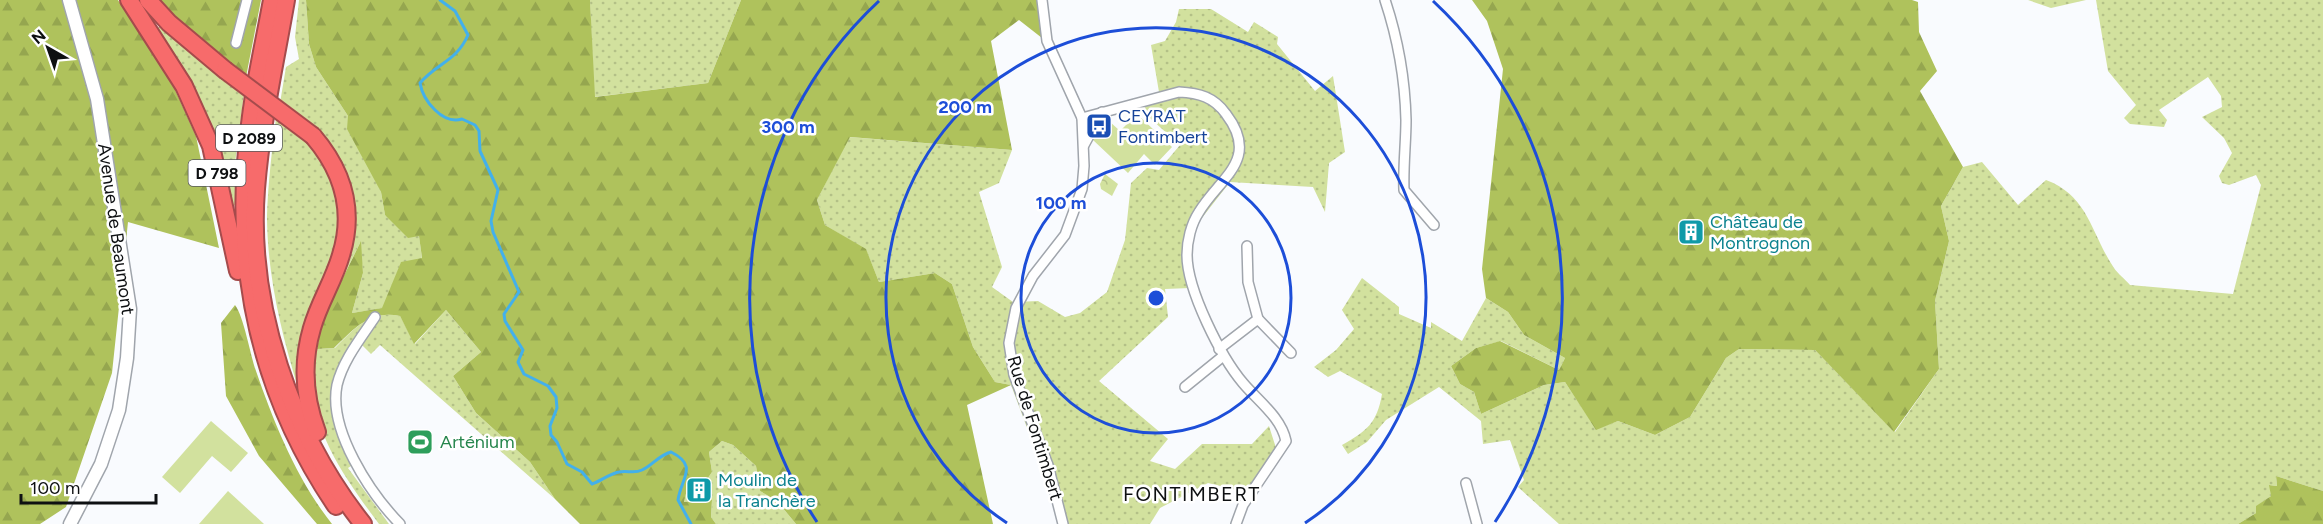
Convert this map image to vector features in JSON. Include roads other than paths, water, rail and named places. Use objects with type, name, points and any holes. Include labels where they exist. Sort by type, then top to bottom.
[{"type":"highway","name":"D 798","points":[[129,0],[184,86],[211,146],[246,315],[251,333],[266,361]]},
{"type":"highway","points":[[148,0],[177,31],[313,136],[338,170],[345,189],[347,228],[341,255],[312,327],[306,354],[305,383],[310,414],[324,449],[373,524]]},
{"type":"highway","name":"D 2089","points":[[272,0],[251,117],[244,194],[243,230],[251,304],[266,361],[284,412],[302,450],[350,524]]},
{"type":"highway","name":"D 2089","points":[[286,0],[263,119],[255,191],[260,284],[278,360],[291,400],[330,476],[363,524]]},
{"type":"main road","name":"Avenue de Beaumont","points":[[69,0],[97,99],[130,309],[127,358],[119,410],[101,464],[70,524]]},
{"type":"street","points":[[236,43],[247,0]]},
{"type":"street","name":"Rue de Fontimbert","points":[[1042,0],[1042,17],[1047,41],[1082,118],[1084,145],[1082,189],[1065,235],[1024,292],[1011,322],[1009,343],[1014,375],[1048,465],[1063,524]]},
{"type":"street","points":[[1385,0],[1396,34],[1402,74],[1406,120],[1404,190],[1434,225]]},
{"type":"street","points":[[1082,118],[1179,92],[1187,92],[1208,97],[1231,119],[1239,144],[1234,168],[1200,210],[1193,224],[1187,255],[1189,274],[1220,353],[1278,421],[1286,441],[1243,505],[1236,524]]},
{"type":"street","points":[[1084,145],[1102,112]]},
{"type":"street","points":[[1246,246],[1248,282],[1258,319],[1291,353]]},
{"type":"street","points":[[375,317],[348,358],[337,386],[337,410],[341,430],[349,448],[374,491],[400,524]]},
{"type":"street","points":[[1185,387],[1258,319]]},
{"type":"street","points":[[1466,483],[1477,524]]},
{"type":"waterway","points":[[440,0],[455,11],[468,35],[458,51],[420,83],[425,97],[441,115],[455,120],[462,119],[475,125],[479,131],[480,151],[498,190],[491,221],[493,232],[519,292],[504,314],[505,321],[523,350],[518,362],[524,374],[548,386],[556,397],[557,408],[550,426],[551,435],[557,442],[567,464],[582,472],[592,484],[615,473],[642,470],[671,452],[679,457],[684,462],[686,473],[678,500],[691,524]]},
{"type":"place","name":"CEYRAT Fontimbert","points":[[1099,126]]},
{"type":"place","name":"Château de Montrognon","points":[[1691,232]]},
{"type":"place","name":"Arténium","points":[[420,442]]},
{"type":"place","name":"Moulin de la Tranchère","points":[[699,490]]},
{"type":"district","name":"FONTIMBERT","points":[[1192,494]]}]
